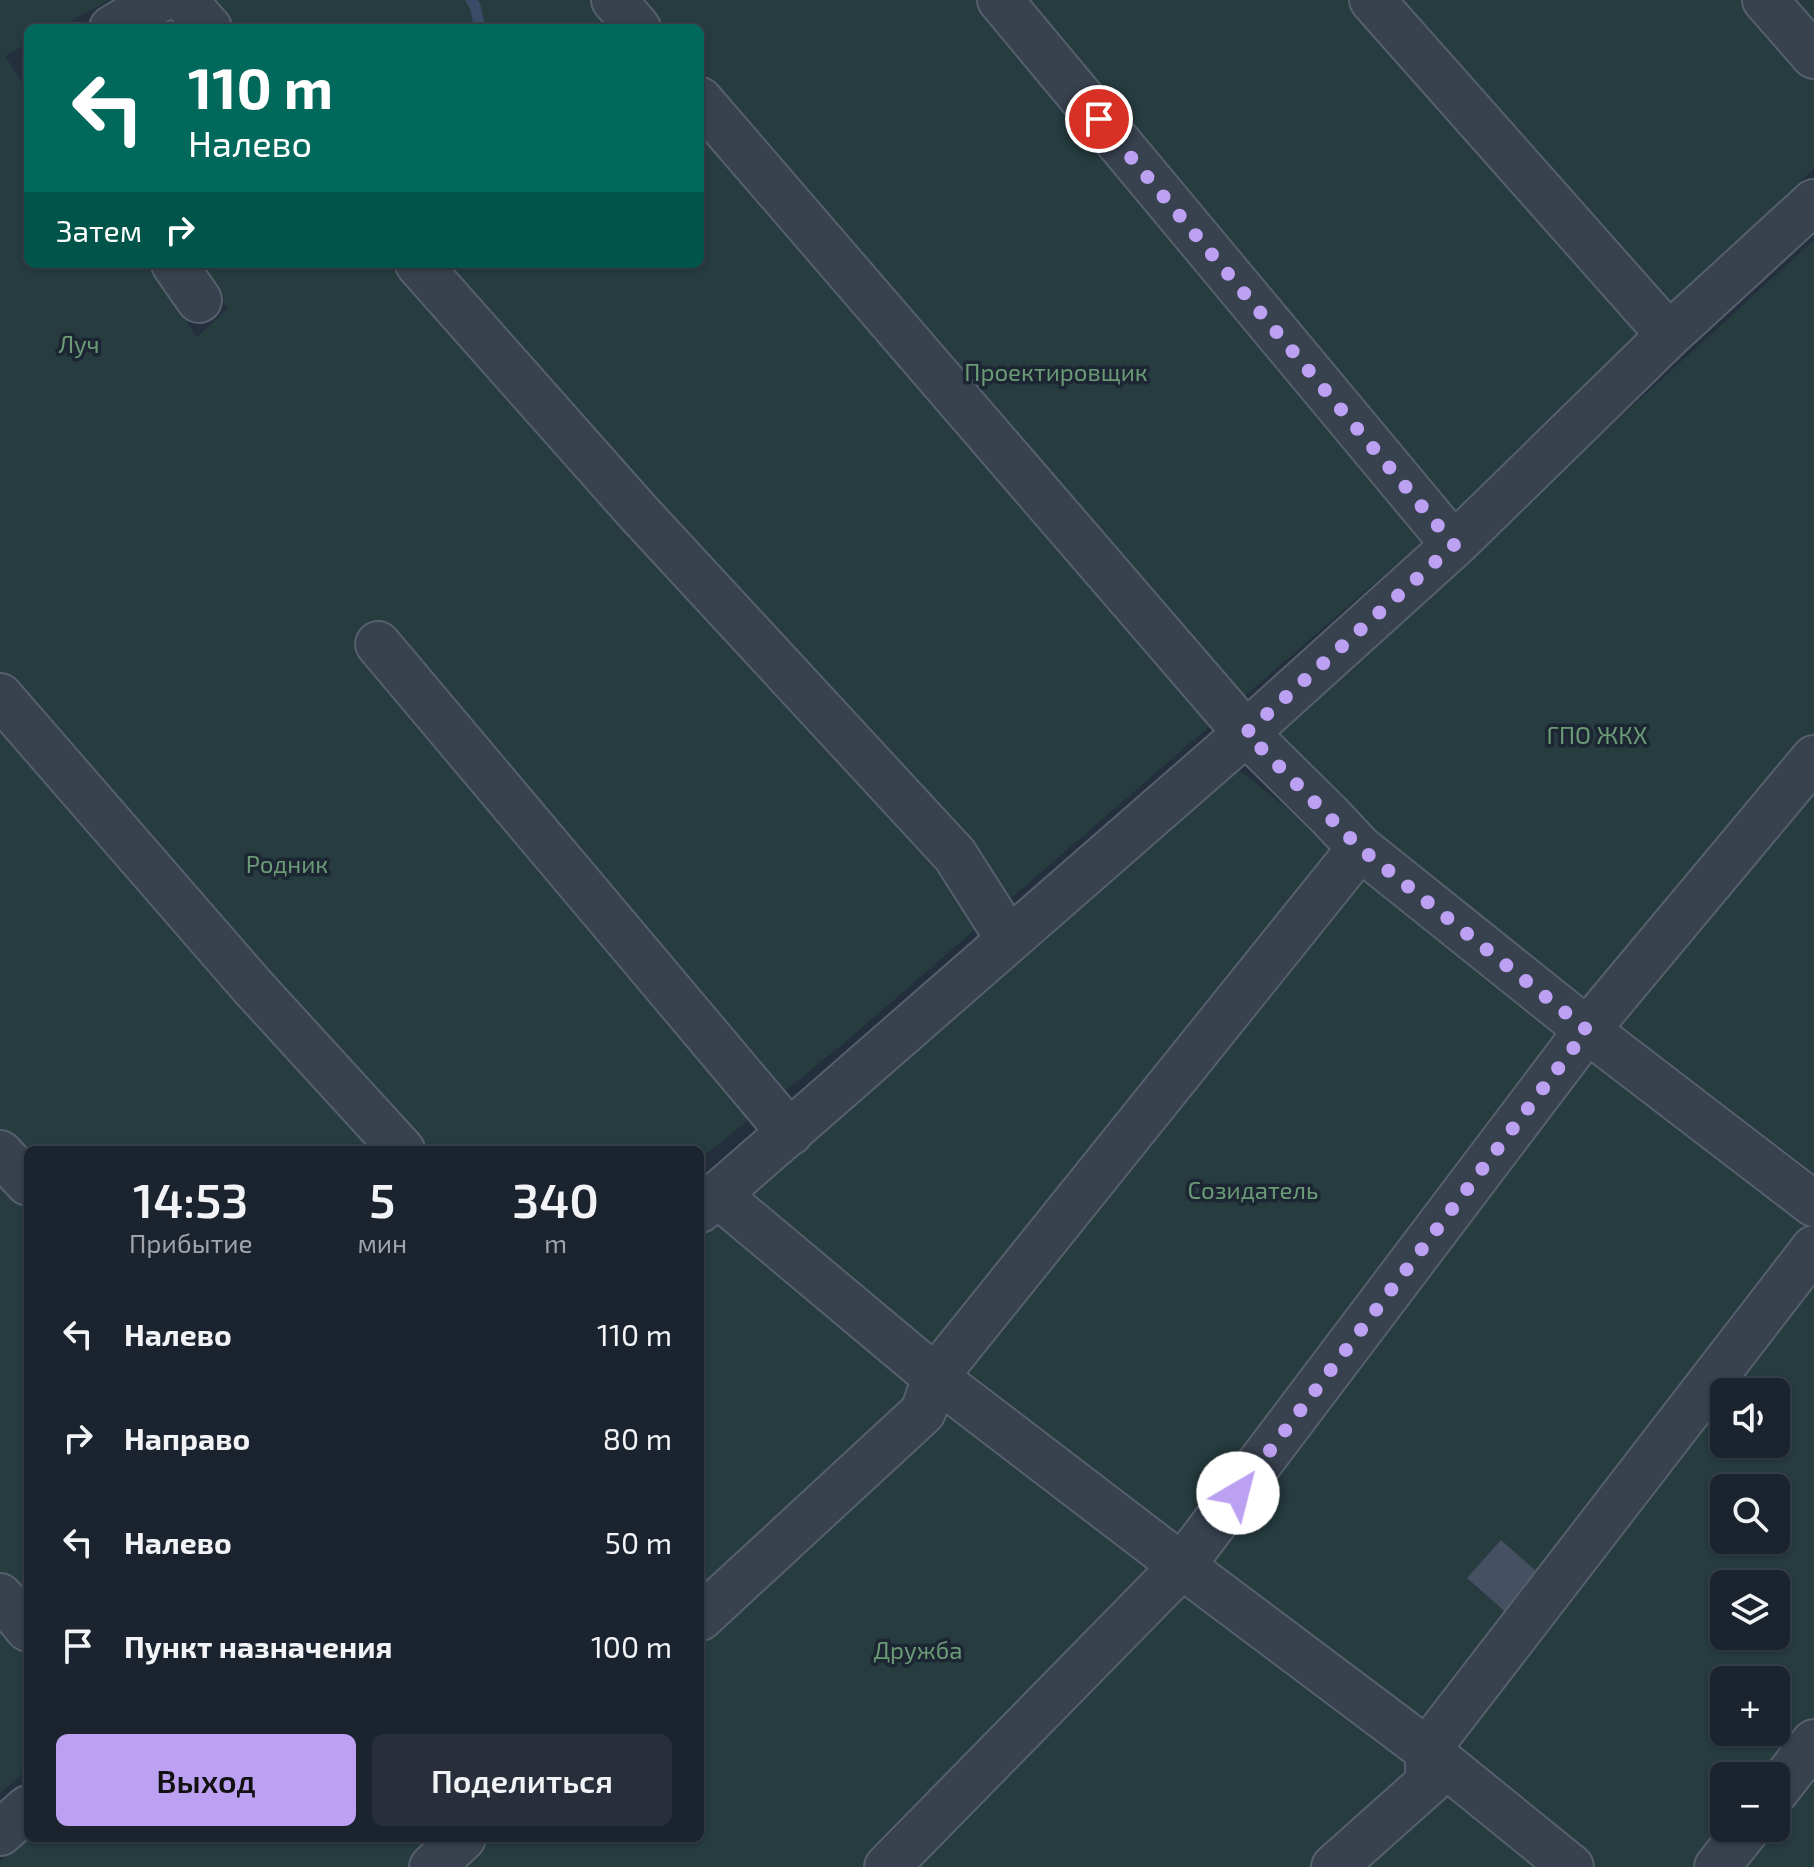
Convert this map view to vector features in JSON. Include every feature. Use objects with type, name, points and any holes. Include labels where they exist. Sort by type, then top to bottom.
[{"type":"lane","points":[[119,24],[159,0]]},
{"type":"lane","points":[[184,0],[205,24]]},
{"type":"lane","points":[[614,0],[635,24]]},
{"type":"lane","points":[[1000,0],[1454,545]]},
{"type":"lane","points":[[1372,0],[1669,335]]},
{"type":"lane","points":[[1765,0],[1814,56]]},
{"type":"lane","points":[[704,105],[1246,733],[1360,848],[1587,1030],[1814,1204]]},
{"type":"lane","points":[[1571,1867],[1427,1750],[709,1203],[1246,733],[1454,545],[1669,335],[1814,202]]},
{"type":"lane","points":[[177,268],[199,300]]},
{"type":"lane","points":[[422,268],[637,511],[955,855],[1009,940]]},
{"type":"lane","points":[[378,644],[790,1133]]},
{"type":"lane","points":[[0,696],[252,986],[398,1146]]},
{"type":"lane","points":[[887,1867],[1182,1566],[1587,1030],[1814,758]]},
{"type":"lane","points":[[704,1614],[923,1412],[935,1377],[1360,848]]},
{"type":"lane","points":[[0,1153],[24,1179]]},
{"type":"lane","points":[[1334,1867],[1429,1782],[1427,1750],[1814,1248]]},
{"type":"lane","points":[[0,1596],[24,1624]]},
{"type":"lane","points":[[1790,1773],[1814,1742]]},
{"type":"lane","points":[[0,1833],[24,1812]]},
{"type":"lane","points":[[432,1867],[459,1842]]},
{"type":"lane","points":[[1717,1867],[1737,1842]]},
{"type":"green space","name":"Проектировщик","points":[[0,0],[110,0],[65,24],[24,24],[24,45],[5,56],[24,85],[24,268],[150,268],[197,337],[228,308],[199,268],[704,268],[704,24],[166,24],[208,0],[1814,0],[1814,168],[1645,340],[1413,550],[843,1044],[704,1156],[704,1146],[24,1146],[24,1772],[0,1794]]},
{"type":"green space","name":"ГПО ЖКХ","points":[[1814,240],[1814,1173],[1379,842],[1274,734]]},
{"type":"green space","name":"Созидатель","points":[[1238,769],[1814,1229],[1814,1867],[1588,1867],[1178,1536],[743,1195]]},
{"type":"green space","name":"Дружба","points":[[716,1217],[1288,1661],[1534,1867],[0,1867],[0,1861],[24,1840],[24,1842],[704,1842],[704,1228]]},
{"type":"building","points":[[1501,1540],[1544,1578],[1510,1616],[1467,1578]]},
{"type":"waterway","points":[[471,0],[479,24]]},
{"type":"route","points":[[1099,119],[1454,545],[1246,733],[1360,848],[1587,1030],[1238,1493]]},
{"type":"park label","name":"Луч","points":[[79,343]]},
{"type":"park label","name":"Родник","points":[[287,863]]}]
